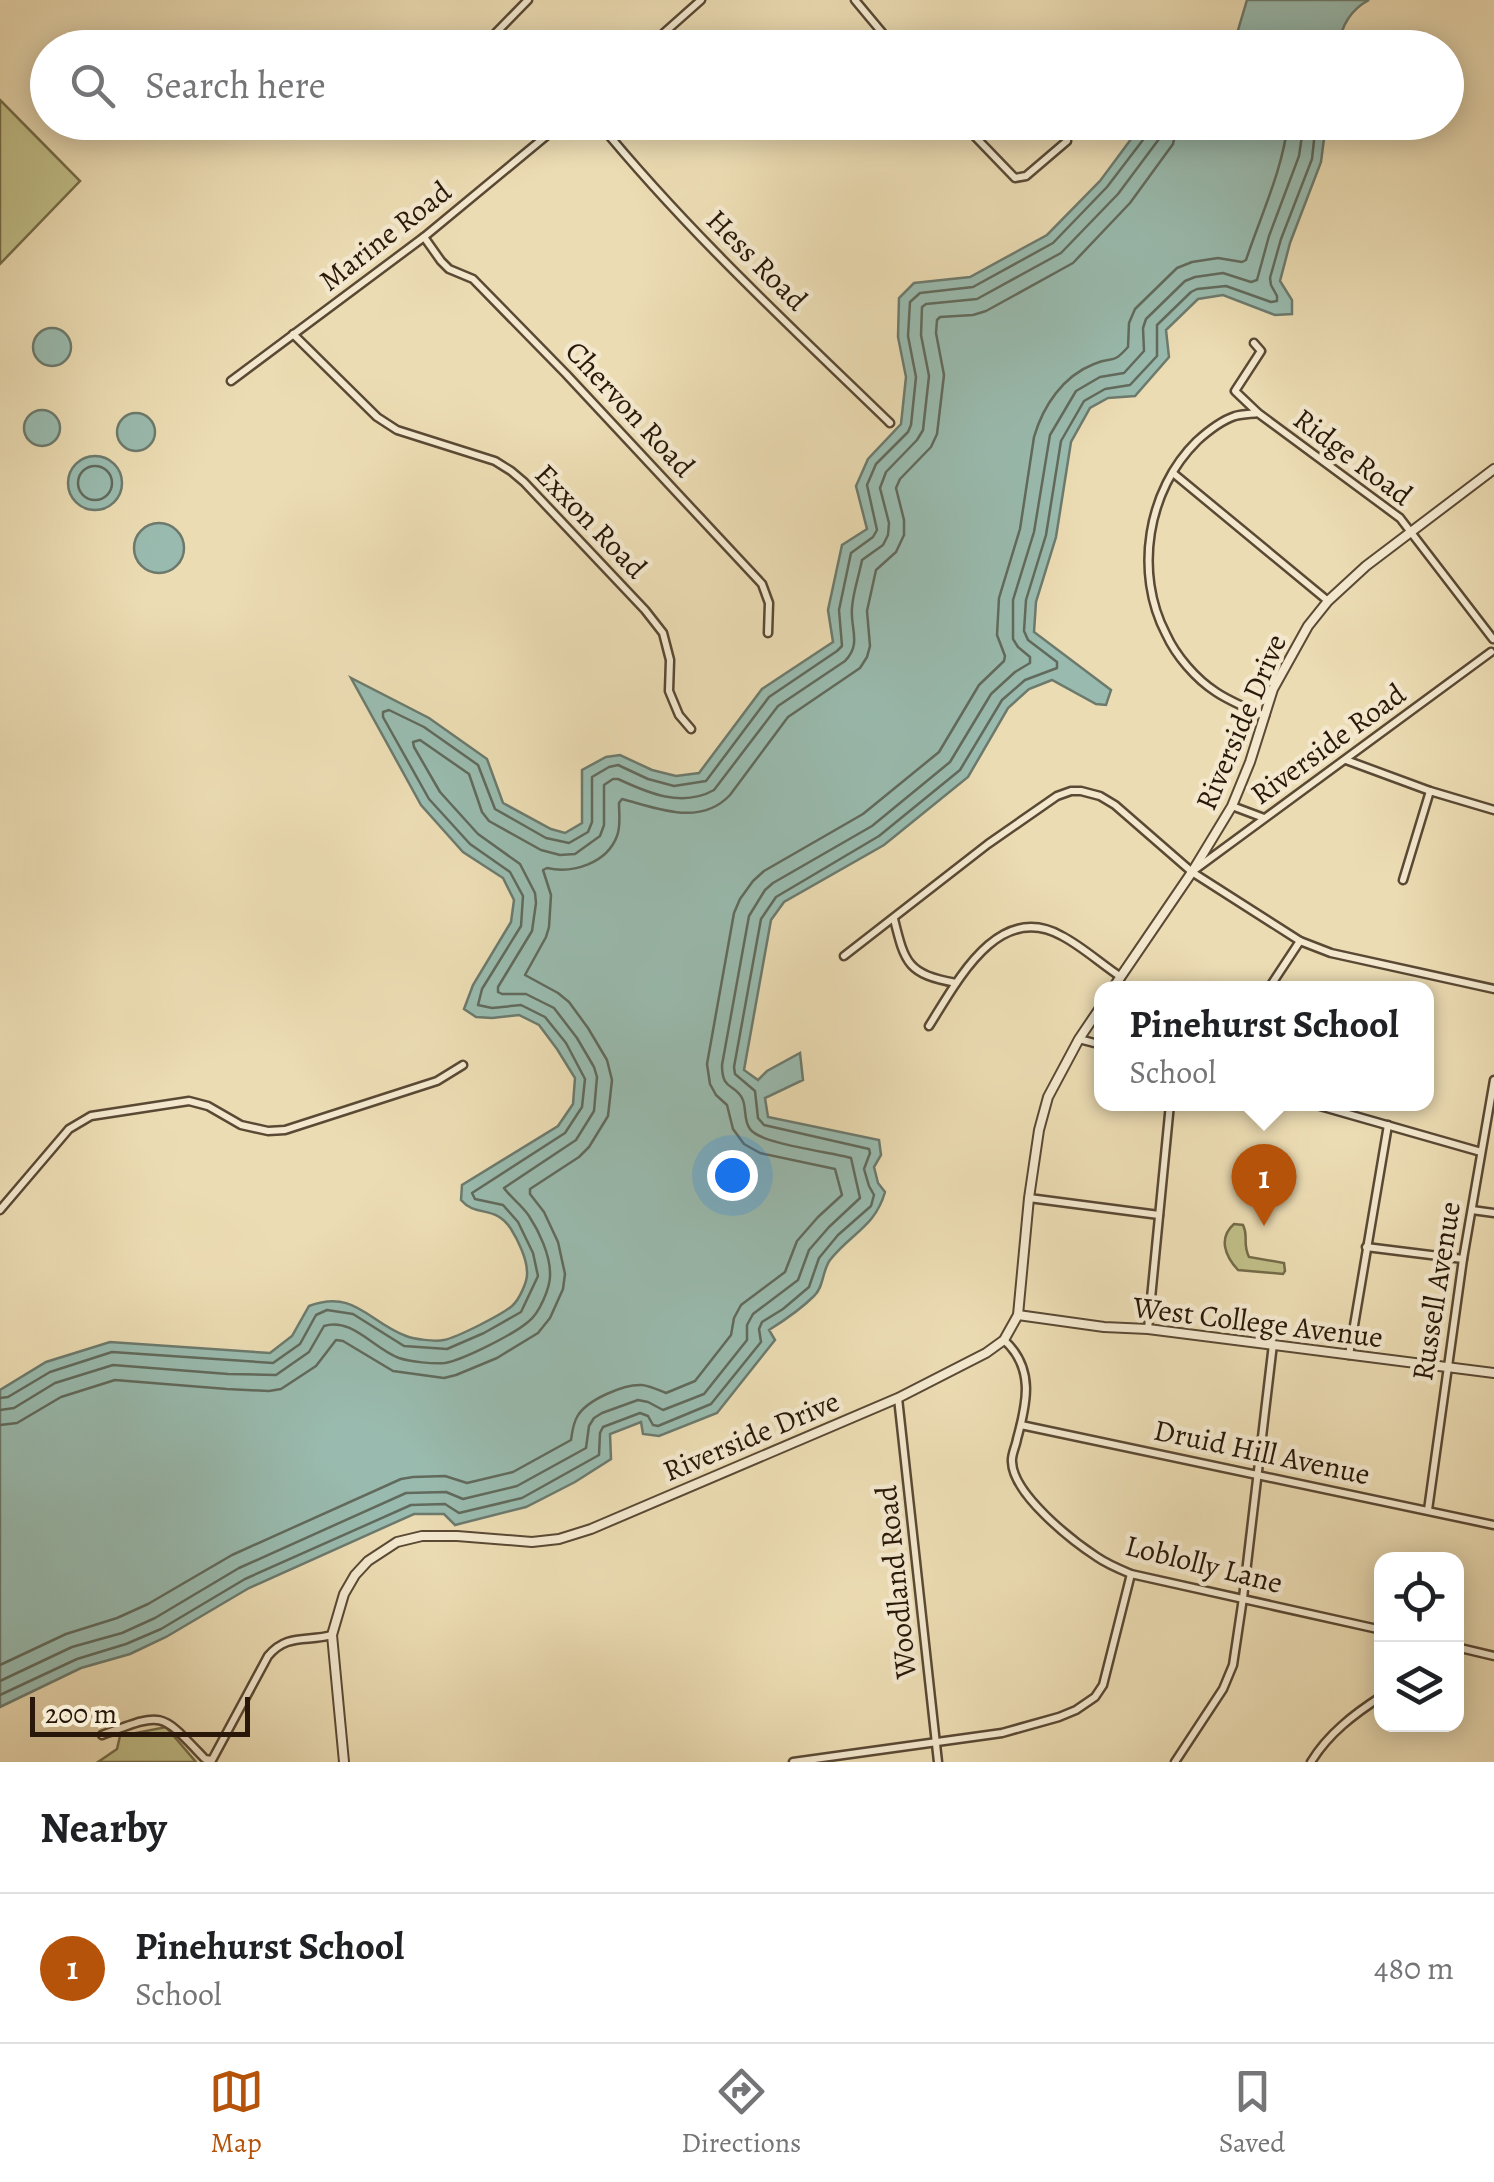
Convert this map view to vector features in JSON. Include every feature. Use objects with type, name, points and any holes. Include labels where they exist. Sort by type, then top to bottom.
[{"type":"street","points":[[499,30],[528,0]]},
{"type":"street","points":[[664,30],[690,3],[701,0]]},
{"type":"street","points":[[855,0],[880,30]]},
{"type":"street","name":"Marine Road","points":[[230,381],[424,238],[542,140]]},
{"type":"street","name":"Hess Road","points":[[614,140],[741,278],[890,423]]},
{"type":"street","points":[[979,140],[1015,178],[1026,176],[1067,140]]},
{"type":"street","name":"Chervon Road","points":[[424,238],[450,269],[473,278],[762,584],[770,603],[768,633]]},
{"type":"street","name":"Exxon Road","points":[[293,334],[377,417],[398,430],[495,461],[524,482],[663,633],[670,660],[669,691],[678,715],[692,729]]},
{"type":"street","points":[[1254,343],[1260,352],[1234,391],[1258,413]]},
{"type":"street","name":"Ridge Road","points":[[1264,716],[1217,693],[1182,660],[1166,636],[1149,578],[1152,524],[1172,473],[1187,451],[1211,428],[1234,416],[1258,413],[1400,518],[1494,639]]},
{"type":"street","name":"Riverside Drive","points":[[1118,981],[1232,806],[1273,689],[1298,641],[1328,601],[1366,566],[1494,469]]},
{"type":"street","points":[[1172,473],[1328,601]]},
{"type":"street","points":[[1492,653],[1489,647],[1494,639]]},
{"type":"street","name":"Riverside Road","points":[[1192,872],[1492,653]]},
{"type":"street","points":[[1346,760],[1494,810]]},
{"type":"street","points":[[844,956],[988,844],[1057,796],[1071,791],[1091,792],[1115,805],[1192,872],[1300,940],[1331,953],[1494,989]]},
{"type":"street","points":[[1402,880],[1430,791]]},
{"type":"street","points":[[1232,806],[1265,818]]},
{"type":"street","points":[[894,919],[901,949],[910,964],[933,978],[956,983]]},
{"type":"street","points":[[929,1026],[956,983],[1006,932],[1032,927],[1046,929],[1063,936],[1121,977]]},
{"type":"street","points":[[1274,981],[1300,940]]},
{"type":"street","points":[[1004,1340],[1018,1314],[1038,1130],[1048,1097],[1094,1017]]},
{"type":"street","points":[[1079,1039],[1094,1042]]},
{"type":"street","points":[[0,1210],[69,1129],[91,1116],[190,1102],[208,1106],[241,1125],[285,1130],[437,1082],[463,1065]]},
{"type":"street","name":"Russell Avenue","points":[[1428,1510],[1446,1366],[1494,1080]]},
{"type":"street","points":[[1148,1329],[1169,1111]]},
{"type":"street","points":[[1338,1111],[1481,1152]]},
{"type":"street","points":[[1349,1356],[1388,1125]]},
{"type":"street","points":[[1028,1198],[1159,1215]]},
{"type":"street","points":[[1472,1210],[1494,1214]]},
{"type":"street","points":[[1366,1247],[1463,1259]]},
{"type":"street","name":"West College Avenue","points":[[1018,1314],[1494,1373]]},
{"type":"street","name":"Riverside Drive","points":[[344,1762],[332,1636],[344,1594],[355,1575],[397,1542],[422,1536],[457,1536],[532,1542],[592,1528],[898,1398],[1004,1340]]},
{"type":"street","name":"Loblolly Lane","points":[[1004,1340],[1024,1371],[1027,1406],[1011,1461],[1020,1488],[1097,1558],[1131,1574],[1374,1628]]},
{"type":"street","points":[[1175,1762],[1229,1679],[1243,1598],[1272,1344]]},
{"type":"street","name":"Woodland Road","points":[[898,1398],[938,1762]]},
{"type":"street","name":"Druid Hill Avenue","points":[[1022,1424],[1494,1525]]},
{"type":"street","points":[[793,1762],[1002,1733],[1076,1710],[1095,1697],[1103,1685],[1131,1574]]},
{"type":"street","points":[[102,1734],[158,1718],[172,1724],[210,1761],[276,1647],[285,1641],[332,1636]]},
{"type":"street","points":[[1464,1649],[1494,1656]]},
{"type":"street","points":[[1311,1762],[1336,1731],[1374,1702]]},
{"type":"shaded area","points":[[0,100],[30,130],[30,140],[40,140],[80,181],[0,264]]},
{"type":"shaded area","points":[[1234,1224],[1243,1225],[1249,1257],[1284,1263],[1283,1274],[1238,1270],[1225,1247],[1226,1235]]},
{"type":"shaded area","points":[[166,1727],[196,1762],[98,1762],[117,1749],[120,1736]]},
{"type":"water","points":[[1247,0],[1369,0],[1357,9],[1343,30],[1238,30]]},
{"type":"water","points":[[1130,140],[1324,140],[1321,162],[1280,281],[1292,300],[1292,314],[1275,315],[1223,295],[1198,299],[1166,330],[1169,357],[1135,396],[1108,398],[1090,408],[1071,442],[1056,537],[1036,602],[1034,632],[1111,690],[1106,705],[1096,704],[1052,680],[1029,689],[1008,708],[968,777],[884,845],[784,902],[771,920],[744,1070],[758,1080],[800,1053],[803,1080],[765,1098],[768,1117],[879,1140],[881,1155],[874,1167],[885,1192],[875,1214],[830,1260],[814,1296],[769,1330],[775,1340],[717,1413],[659,1436],[643,1434],[641,1422],[610,1434],[611,1459],[526,1507],[455,1525],[444,1514],[414,1514],[249,1588],[130,1654],[81,1668],[0,1707],[0,1390],[46,1362],[110,1342],[270,1353],[292,1336],[309,1306],[325,1302],[350,1304],[406,1336],[444,1340],[512,1306],[525,1285],[525,1261],[511,1229],[499,1216],[473,1209],[461,1200],[462,1185],[558,1126],[573,1104],[575,1078],[539,1025],[519,1015],[476,1017],[464,1009],[473,985],[511,922],[514,900],[503,878],[463,852],[421,805],[351,678],[429,718],[487,759],[503,803],[565,833],[582,823],[582,770],[606,757],[620,755],[676,776],[699,773],[762,689],[833,642],[828,610],[842,545],[867,529],[856,486],[868,459],[901,424],[906,377],[898,337],[899,298],[914,283],[970,277],[1047,235],[1100,181]]},
{"type":"water","points":[[52,328],[66,333],[71,347],[66,361],[52,366],[38,361],[33,347],[38,333]]},
{"type":"water","points":[[42,410],[55,415],[60,428],[55,441],[42,446],[29,441],[24,428],[29,415]]},
{"type":"water","points":[[136,413],[149,419],[155,432],[149,445],[136,451],[123,445],[117,432],[123,419]]},
{"type":"water","points":[[95,456],[114,464],[122,483],[114,502],[95,510],[76,502],[68,483],[76,464]]},
{"type":"water","points":[[159,523],[177,530],[184,548],[177,566],[159,573],[141,566],[134,548],[141,530]]},
{"type":"place","name":"Pinehurst School","points":[[1264,1226]]}]
